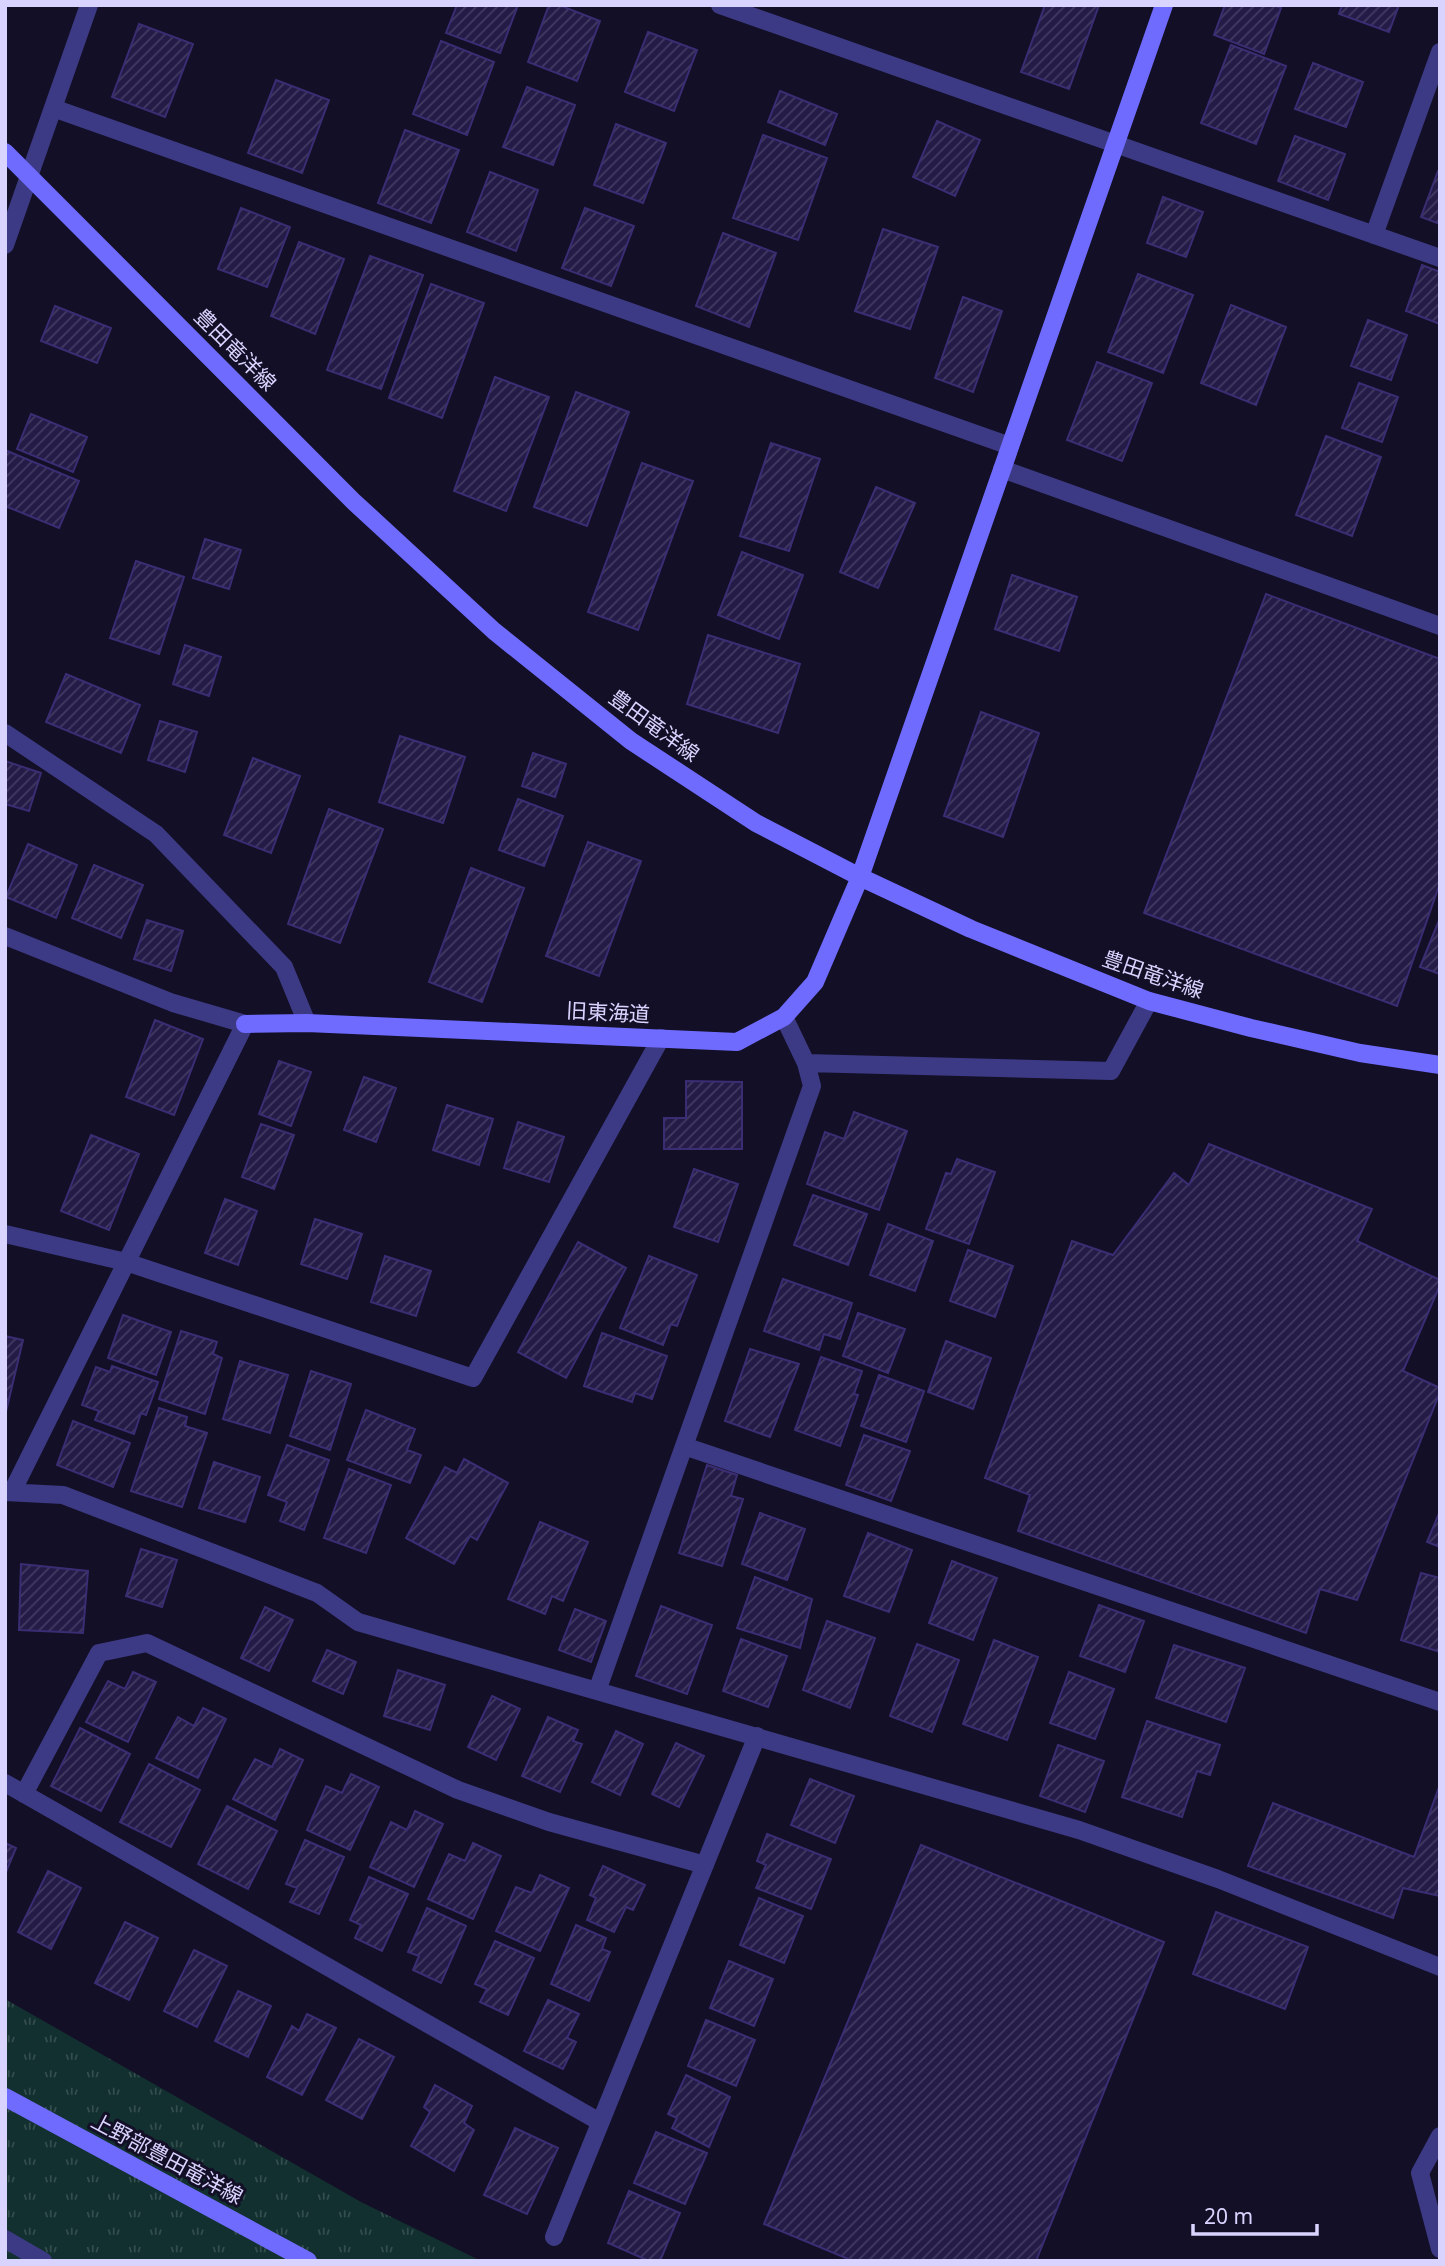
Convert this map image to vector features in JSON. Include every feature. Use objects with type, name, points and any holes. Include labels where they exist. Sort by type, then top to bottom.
[{"type":"main road","points":[[785,1017],[815,982],[860,877],[1164,5]]},
{"type":"main road","name":"豊田竜洋線","points":[[5,152],[353,501],[494,631],[631,741],[756,823],[860,877],[971,929],[1149,1002],[1360,1053],[1440,1065]]},
{"type":"main road","name":"旧東海道","points":[[245,1024],[307,1023],[737,1042],[785,1017]]},
{"type":"main road","name":"上野部豊田竜洋線","points":[[5,2097],[308,2261]]},
{"type":"street","points":[[5,245],[89,5]]},
{"type":"street","points":[[720,5],[1440,258]]},
{"type":"street","points":[[1374,235],[1440,52]]},
{"type":"street","points":[[52,108],[1010,446]]},
{"type":"street","points":[[1002,469],[1440,626]]},
{"type":"street","points":[[5,733],[156,834],[284,967],[307,1023]]},
{"type":"street","name":"旧東海道","points":[[5,936],[173,1003],[245,1024]]},
{"type":"street","points":[[806,1063],[1111,1071],[1149,1002]]},
{"type":"street","points":[[597,1691],[812,1086],[806,1063],[785,1017]]},
{"type":"street","points":[[245,1024],[8,1492],[63,1495],[317,1593],[358,1622],[1079,1829],[1218,1879],[1440,1967]]},
{"type":"street","points":[[5,1234],[126,1262],[473,1378],[661,1038]]},
{"type":"street","points":[[684,1446],[1440,1702]]},
{"type":"street","points":[[24,1794],[99,1653],[147,1643],[458,1790],[549,1822],[705,1865]]},
{"type":"street","points":[[554,2236],[757,1736]]},
{"type":"street","points":[[5,1783],[600,2122]]},
{"type":"street","points":[[1440,2136],[1420,2174],[1440,2249]]},
{"type":"street","points":[[5,2239],[43,2261]]},
{"type":"green space","points":[[5,1999],[361,2202],[481,2261],[5,2261]]},
{"type":"building","points":[[457,5],[518,5],[500,53],[446,33]]},
{"type":"building","points":[[549,5],[559,5],[600,21],[577,81],[528,62]]},
{"type":"building","points":[[1045,5],[1099,5],[1069,89],[1021,72]]},
{"type":"building","points":[[1225,5],[1274,5],[1281,8],[1264,54],[1214,35]]},
{"type":"building","points":[[1342,5],[1399,5],[1389,32],[1339,14]]},
{"type":"building","points":[[139,24],[193,44],[165,117],[112,97]]},
{"type":"building","points":[[648,32],[697,50],[674,111],[625,92]]},
{"type":"building","points":[[441,41],[494,62],[467,135],[413,114]]},
{"type":"building","points":[[1231,45],[1286,66],[1256,144],[1201,123]]},
{"type":"building","points":[[1313,63],[1363,82],[1346,127],[1295,109]]},
{"type":"building","points":[[276,80],[329,100],[302,173],[248,153]]},
{"type":"building","points":[[527,87],[575,105],[553,165],[503,147]]},
{"type":"building","points":[[780,91],[837,114],[825,145],[768,122]]},
{"type":"building","points":[[937,121],[980,140],[955,196],[913,177]]},
{"type":"building","points":[[616,124],[666,143],[643,203],[594,185]]},
{"type":"building","points":[[405,130],[459,150],[431,223],[378,203]]},
{"type":"building","points":[[763,135],[827,158],[798,240],[733,218]]},
{"type":"building","points":[[1295,136],[1345,154],[1328,200],[1278,181]]},
{"type":"building","points":[[1440,171],[1440,224],[1421,217]]},
{"type":"building","points":[[490,172],[538,190],[516,251],[467,232]]},
{"type":"building","points":[[1163,197],[1203,212],[1186,257],[1147,243]]},
{"type":"building","points":[[241,208],[290,227],[267,287],[218,269]]},
{"type":"building","points":[[585,208],[634,226],[611,286],[562,268]]},
{"type":"building","points":[[883,229],[938,247],[910,329],[855,311]]},
{"type":"building","points":[[723,233],[776,253],[749,327],[696,306]]},
{"type":"building","points":[[299,242],[344,259],[315,334],[271,316]]},
{"type":"building","points":[[370,256],[423,275],[381,389],[327,370]]},
{"type":"building","points":[[1422,265],[1440,272],[1440,324],[1406,311]]},
{"type":"building","points":[[1138,274],[1193,295],[1163,373],[1108,352]]},
{"type":"building","points":[[431,284],[484,303],[442,418],[389,398]]},
{"type":"building","points":[[963,297],[1002,311],[973,392],[935,378]]},
{"type":"building","points":[[1231,305],[1286,327],[1256,405],[1201,383]]},
{"type":"building","points":[[55,306],[111,328],[97,363],[41,341]]},
{"type":"building","points":[[1368,320],[1407,335],[1391,380],[1351,366]]},
{"type":"building","points":[[1097,362],[1152,383],[1122,461],[1067,440]]},
{"type":"building","points":[[495,377],[549,397],[506,511],[454,491]]},
{"type":"building","points":[[1359,383],[1398,397],[1382,442],[1342,428]]},
{"type":"building","points":[[576,392],[629,412],[587,526],[534,507]]},
{"type":"building","points":[[31,414],[87,437],[73,472],[17,449]]},
{"type":"building","points":[[1326,436],[1381,457],[1352,536],[1296,515]]},
{"type":"building","points":[[771,443],[820,459],[789,551],[740,536]]},
{"type":"building","points":[[5,450],[79,481],[59,528],[5,506]]},
{"type":"building","points":[[642,463],[693,481],[638,630],[588,612]]},
{"type":"building","points":[[876,487],[915,503],[878,588],[840,572]]},
{"type":"building","points":[[205,539],[241,550],[229,589],[193,578]]},
{"type":"building","points":[[742,552],[803,575],[779,639],[718,615]]},
{"type":"building","points":[[136,561],[184,577],[159,654],[110,638]]},
{"type":"building","points":[[1012,575],[1077,597],[1059,651],[995,629]]},
{"type":"building","points":[[1266,594],[1440,659],[1440,883],[1397,1006],[1144,913]]},
{"type":"building","points":[[708,635],[800,664],[778,733],[687,704]]},
{"type":"building","points":[[185,645],[221,657],[209,696],[173,684]]},
{"type":"building","points":[[66,674],[140,705],[121,753],[46,722]]},
{"type":"building","points":[[981,712],[1039,733],[1003,837],[944,816]]},
{"type":"building","points":[[160,721],[197,732],[185,772],[148,760]]},
{"type":"building","points":[[400,736],[465,757],[443,823],[379,802]]},
{"type":"building","points":[[533,753],[566,764],[555,797],[522,786]]},
{"type":"building","points":[[253,758],[300,776],[271,853],[224,835]]},
{"type":"building","points":[[5,761],[41,773],[29,811],[5,804]]},
{"type":"building","points":[[518,799],[563,816],[544,866],[499,850]]},
{"type":"building","points":[[329,809],[383,829],[340,943],[288,924]]},
{"type":"building","points":[[588,842],[641,861],[599,976],[546,956]]},
{"type":"building","points":[[28,844],[77,865],[56,918],[6,897]]},
{"type":"building","points":[[94,865],[143,885],[121,938],[72,918]]},
{"type":"building","points":[[471,868],[524,888],[482,1002],[429,982]]},
{"type":"building","points":[[1440,918],[1440,974],[1420,967]]},
{"type":"building","points":[[147,920],[183,931],[171,971],[134,959]]},
{"type":"building","points":[[155,1020],[203,1039],[174,1115],[126,1097]]},
{"type":"building","points":[[279,1061],[311,1072],[291,1126],[259,1114]]},
{"type":"building","points":[[364,1077],[396,1088],[376,1142],[344,1130]]},
{"type":"building","points":[[686,1081],[742,1082],[742,1149],[664,1149],[664,1118],[686,1118]]},
{"type":"building","points":[[447,1105],[493,1119],[479,1165],[433,1150]]},
{"type":"building","points":[[854,1112],[907,1131],[879,1210],[807,1184],[825,1132],[844,1139]]},
{"type":"building","points":[[518,1122],[564,1137],[549,1182],[504,1168]]},
{"type":"building","points":[[261,1124],[294,1135],[274,1189],[242,1177]]},
{"type":"building","points":[[91,1135],[139,1154],[109,1230],[61,1211]]},
{"type":"building","points":[[1209,1144],[1372,1209],[1357,1241],[1440,1280],[1403,1371],[1440,1388],[1440,1392],[1357,1600],[1320,1589],[1306,1633],[1018,1531],[1030,1495],[985,1478],[1072,1241],[1113,1255],[1174,1173],[1189,1185]]},
{"type":"building","points":[[957,1159],[995,1172],[969,1244],[926,1229],[946,1173],[951,1174]]},
{"type":"building","points":[[694,1169],[738,1184],[718,1242],[674,1227]]},
{"type":"building","points":[[813,1195],[867,1214],[848,1265],[794,1245]]},
{"type":"building","points":[[225,1199],[257,1211],[238,1265],[205,1253]]},
{"type":"building","points":[[315,1219],[362,1234],[347,1279],[301,1264]]},
{"type":"building","points":[[888,1224],[933,1241],[915,1291],[870,1275]]},
{"type":"building","points":[[578,1242],[626,1268],[566,1378],[518,1352]]},
{"type":"building","points":[[968,1250],[1013,1266],[995,1317],[950,1301]]},
{"type":"building","points":[[385,1256],[431,1271],[416,1316],[371,1302]]},
{"type":"building","points":[[649,1256],[697,1275],[677,1326],[671,1324],[663,1345],[620,1328]]},
{"type":"building","points":[[783,1279],[852,1303],[840,1339],[824,1334],[819,1350],[764,1331]]},
{"type":"building","points":[[858,1313],[905,1329],[888,1373],[843,1356]]},
{"type":"building","points":[[123,1315],[171,1332],[156,1375],[108,1358]]},
{"type":"building","points":[[181,1331],[217,1342],[213,1354],[222,1358],[205,1414],[159,1399]]},
{"type":"building","points":[[602,1333],[667,1356],[652,1399],[635,1393],[632,1402],[584,1386]]},
{"type":"building","points":[[5,1336],[23,1340],[5,1416]]},
{"type":"building","points":[[946,1341],[991,1358],[973,1409],[928,1392]]},
{"type":"building","points":[[750,1349],[799,1364],[770,1437],[725,1421]]},
{"type":"building","points":[[821,1357],[862,1371],[854,1394],[858,1395],[840,1446],[795,1430]]},
{"type":"building","points":[[240,1361],[288,1375],[270,1433],[223,1419]]},
{"type":"building","points":[[112,1366],[158,1382],[146,1415],[141,1413],[134,1434],[95,1420],[99,1411],[82,1405],[96,1367],[110,1372]]},
{"type":"building","points":[[311,1371],[351,1384],[330,1450],[290,1436]]},
{"type":"building","points":[[879,1375],[924,1391],[906,1442],[861,1426]]},
{"type":"building","points":[[159,1408],[187,1417],[185,1426],[207,1433],[182,1507],[131,1491]]},
{"type":"building","points":[[366,1410],[415,1429],[407,1450],[421,1455],[410,1483],[347,1460]]},
{"type":"building","points":[[73,1421],[130,1443],[113,1487],[57,1465]]},
{"type":"building","points":[[864,1435],[910,1451],[891,1501],[846,1485]]},
{"type":"building","points":[[287,1445],[329,1460],[304,1530],[280,1521],[287,1502],[268,1495]]},
{"type":"building","points":[[464,1459],[508,1483],[477,1540],[470,1536],[454,1564],[406,1538],[445,1467],[457,1473]]},
{"type":"building","points":[[214,1462],[260,1477],[245,1522],[199,1508]]},
{"type":"building","points":[[707,1465],[737,1475],[731,1496],[743,1499],[722,1566],[679,1553]]},
{"type":"building","points":[[349,1469],[391,1485],[366,1553],[324,1538]]},
{"type":"building","points":[[1440,1511],[1440,1547],[1427,1542]]},
{"type":"building","points":[[760,1513],[805,1529],[787,1580],[742,1564]]},
{"type":"building","points":[[540,1522],[588,1542],[563,1601],[552,1596],[545,1614],[508,1599]]},
{"type":"building","points":[[868,1533],[912,1550],[889,1612],[844,1596]]},
{"type":"building","points":[[141,1549],[177,1560],[162,1607],[126,1596]]},
{"type":"building","points":[[952,1561],[997,1578],[973,1640],[929,1623]]},
{"type":"building","points":[[21,1564],[88,1571],[83,1633],[19,1630]]},
{"type":"building","points":[[1421,1573],[1440,1578],[1440,1652],[1401,1640]]},
{"type":"building","points":[[755,1577],[812,1599],[800,1648],[737,1628]]},
{"type":"building","points":[[1099,1605],[1144,1621],[1125,1672],[1080,1656]]},
{"type":"building","points":[[661,1606],[712,1625],[687,1694],[636,1676]]},
{"type":"building","points":[[265,1607],[293,1620],[269,1671],[241,1658]]},
{"type":"building","points":[[575,1609],[606,1621],[591,1662],[559,1650]]},
{"type":"building","points":[[827,1621],[875,1638],[850,1708],[803,1690]]},
{"type":"building","points":[[741,1639],[787,1656],[768,1707],[723,1691]]},
{"type":"building","points":[[994,1640],[1038,1657],[1007,1740],[963,1724]]},
{"type":"building","points":[[917,1644],[959,1660],[932,1732],[890,1716]]},
{"type":"building","points":[[1174,1645],[1245,1668],[1226,1722],[1156,1698]]},
{"type":"building","points":[[327,1650],[356,1662],[343,1694],[313,1681]]},
{"type":"building","points":[[398,1670],[445,1685],[430,1730],[384,1716]]},
{"type":"building","points":[[133,1672],[156,1682],[128,1742],[86,1722],[108,1681],[125,1689]]},
{"type":"building","points":[[1069,1672],[1114,1689],[1095,1739],[1050,1723]]},
{"type":"building","points":[[492,1696],[520,1709],[496,1760],[468,1747]]},
{"type":"building","points":[[203,1708],[226,1719],[198,1778],[156,1758],[178,1717],[194,1726]]},
{"type":"building","points":[[548,1717],[578,1730],[573,1741],[582,1744],[560,1792],[522,1776]]},
{"type":"building","points":[[1147,1721],[1220,1745],[1210,1775],[1197,1771],[1182,1817],[1122,1797]]},
{"type":"building","points":[[80,1728],[130,1754],[101,1811],[51,1786]]},
{"type":"building","points":[[616,1731],[643,1744],[620,1795],[592,1782]]},
{"type":"building","points":[[676,1743],[704,1756],[679,1807],[652,1794]]},
{"type":"building","points":[[1058,1745],[1104,1761],[1085,1812],[1040,1796]]},
{"type":"building","points":[[280,1749],[303,1760],[275,1820],[233,1799],[255,1759],[272,1767]]},
{"type":"building","points":[[149,1764],[200,1790],[171,1847],[120,1822]]},
{"type":"building","points":[[351,1774],[379,1787],[350,1850],[307,1830],[326,1786],[342,1793]]},
{"type":"building","points":[[810,1779],[854,1796],[835,1843],[791,1825]]},
{"type":"building","points":[[1440,1784],[1440,1896],[1403,1888],[1393,1918],[1248,1866],[1273,1803],[1414,1857]]},
{"type":"building","points":[[227,1806],[277,1831],[248,1889],[198,1864]]},
{"type":"building","points":[[415,1811],[443,1824],[414,1887],[370,1867],[391,1822],[407,1830]]},
{"type":"building","points":[[767,1834],[831,1859],[811,1909],[756,1888],[766,1865],[757,1861]]},
{"type":"building","points":[[305,1840],[344,1857],[319,1914],[290,1902],[297,1888],[286,1884]]},
{"type":"building","points":[[5,1843],[16,1848],[6,1872],[5,1872]]},
{"type":"building","points":[[473,1843],[501,1856],[473,1919],[428,1899],[449,1854],[465,1861]]},
{"type":"building","points":[[921,1845],[1164,1942],[1036,2261],[853,2261],[764,2224]]},
{"type":"building","points":[[603,1866],[645,1885],[633,1910],[626,1907],[614,1932],[587,1920],[596,1898],[590,1895]]},
{"type":"building","points":[[48,1871],[81,1888],[51,1949],[18,1932]]},
{"type":"building","points":[[540,1875],[569,1888],[540,1951],[496,1931],[516,1887],[532,1893]]},
{"type":"building","points":[[369,1877],[408,1894],[382,1951],[355,1938],[361,1925],[350,1920]]},
{"type":"building","points":[[759,1898],[803,1916],[784,1963],[740,1945]]},
{"type":"building","points":[[427,1908],[466,1926],[441,1983],[413,1970],[419,1956],[408,1952]]},
{"type":"building","points":[[1216,1912],[1308,1947],[1285,2009],[1193,1974]]},
{"type":"building","points":[[125,1922],[158,1938],[129,2000],[95,1983]]},
{"type":"building","points":[[576,1925],[606,1938],[602,1949],[610,1952],[589,2001],[551,1984]]},
{"type":"building","points":[[495,1941],[534,1958],[508,2015],[480,2002],[487,1989],[475,1984]]},
{"type":"building","points":[[194,1950],[227,1966],[197,2027],[164,2011]]},
{"type":"building","points":[[729,1961],[773,1979],[754,2026],[710,2008]]},
{"type":"building","points":[[238,1991],[271,2006],[248,2057],[215,2041]]},
{"type":"building","points":[[548,2000],[579,2014],[567,2038],[576,2042],[563,2069],[524,2051]]},
{"type":"building","points":[[307,2014],[336,2028],[302,2095],[267,2077],[292,2026],[299,2031]]},
{"type":"building","points":[[706,2020],[755,2040],[736,2086],[688,2066]]},
{"type":"building","points":[[359,2039],[394,2057],[362,2119],[326,2100]]},
{"type":"building","points":[[686,2075],[730,2097],[709,2147],[672,2128],[677,2118],[668,2114]]},
{"type":"building","points":[[435,2085],[472,2106],[464,2123],[474,2130],[454,2171],[411,2146],[430,2112],[424,2107]]},
{"type":"building","points":[[515,2128],[558,2148],[527,2214],[484,2195]]},
{"type":"building","points":[[656,2132],[707,2153],[685,2204],[634,2183]]},
{"type":"building","points":[[629,2191],[680,2213],[660,2261],[649,2261],[608,2243]]}]
